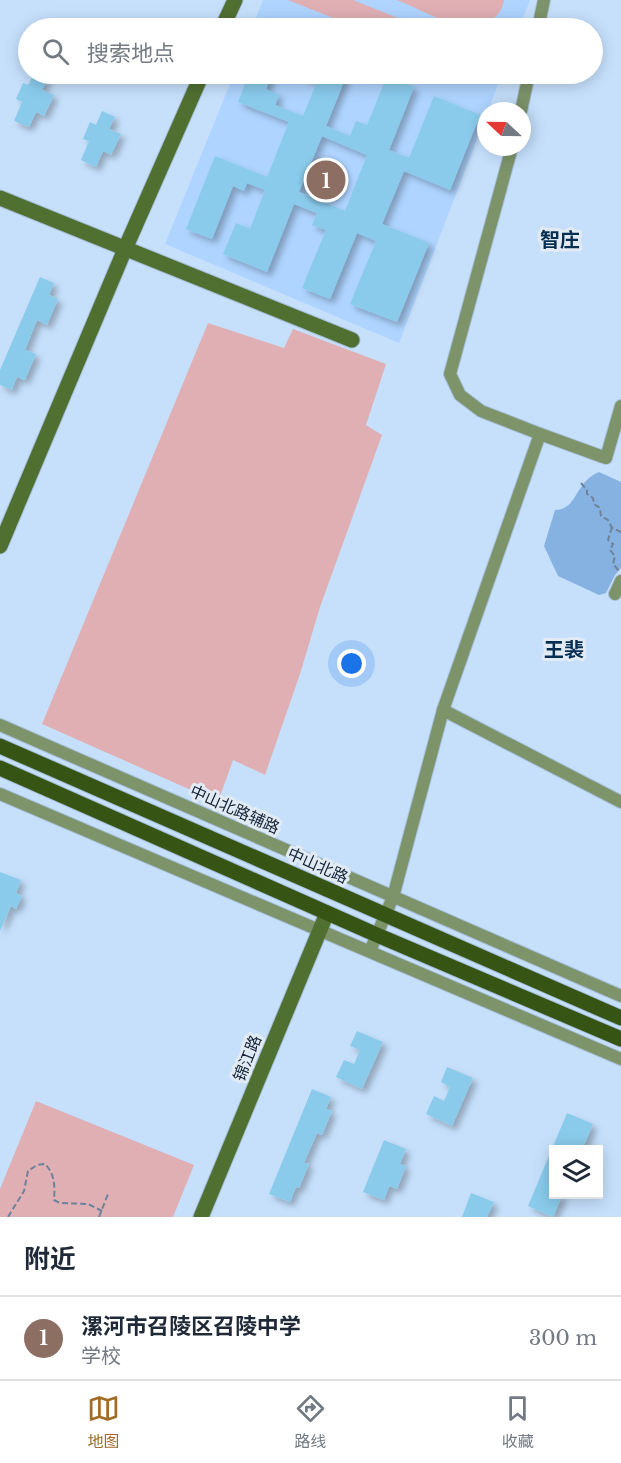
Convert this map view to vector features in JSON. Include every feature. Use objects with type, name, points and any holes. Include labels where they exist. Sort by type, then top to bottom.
[{"type":"main road","name":"中山北路","points":[[0,746],[385,915],[620,1013]]},
{"type":"main road","points":[[0,768],[377,935],[621,1039]]},
{"type":"street","points":[[227,18],[235,0]]},
{"type":"street","points":[[540,18],[544,0]]},
{"type":"street","points":[[0,546],[125,249],[198,84]]},
{"type":"street","points":[[523,102],[527,84]]},
{"type":"street","points":[[510,156],[450,374],[460,395],[480,411],[606,458],[621,406]]},
{"type":"street","points":[[0,198],[352,340]]},
{"type":"street","points":[[370,951],[393,897],[443,710],[540,434]]},
{"type":"street","points":[[615,594],[621,581]]},
{"type":"street","points":[[443,710],[621,802]]},
{"type":"street","name":"中山北路辅路","points":[[0,725],[621,996]]},
{"type":"street","points":[[0,794],[621,1059]]},
{"type":"street","name":"锦江路","points":[[201,1217],[327,913]]},
{"type":"path","points":[[581,483],[587,489],[587,494],[593,498],[594,504],[600,508],[601,516],[609,520],[612,527],[621,532]]},
{"type":"path","points":[[612,527],[608,540],[613,543],[610,550],[615,556],[614,564],[621,574]]},
{"type":"path","points":[[8,1217],[24,1191],[28,1171],[45,1164],[51,1170],[55,1185],[54,1200],[60,1203],[88,1204],[102,1211]]},
{"type":"path","points":[[99,1217],[108,1194]]},
{"type":"shaded area","points":[[263,0],[530,0],[523,18],[256,18]]},
{"type":"shaded area","points":[[288,0],[353,0],[398,18],[333,18]]},
{"type":"shaded area","points":[[397,0],[504,0],[494,18],[438,18]]},
{"type":"shaded area","points":[[230,84],[498,84],[491,102],[477,102],[477,139],[399,343],[165,244]]},
{"type":"shaded area","points":[[208,323],[284,348],[293,329],[386,364],[366,425],[382,435],[320,607],[300,674],[265,775],[233,760],[218,802],[42,724]]},
{"type":"shaded area","points":[[599,472],[621,482],[621,568],[606,593],[599,595],[558,576],[544,546],[555,510],[568,505],[585,482]]},
{"type":"shaded area","points":[[36,1101],[194,1165],[173,1217],[0,1217],[0,1189]]},
{"type":"building","points":[[23,84],[45,84],[42,90],[54,95],[44,116],[36,112],[29,127],[14,121],[22,102],[16,99]]},
{"type":"building","points":[[245,84],[268,84],[266,89],[279,95],[275,105],[303,116],[316,84],[343,84],[326,126],[350,136],[356,121],[367,125],[384,84],[407,84],[414,87],[389,150],[409,158],[434,96],[477,114],[477,122],[450,190],[404,171],[382,224],[429,243],[397,322],[350,304],[376,241],[357,233],[330,299],[302,288],[326,230],[312,225],[317,213],[294,204],[267,272],[223,254],[236,223],[250,229],[265,190],[247,183],[244,191],[233,186],[212,239],[186,229],[215,156],[267,177],[289,122],[238,102]],"holes":[[[322,136],[367,155],[345,211],[299,192]]]},
{"type":"building","points":[[102,111],[115,117],[109,129],[121,134],[111,155],[103,151],[96,167],[81,160],[89,141],[83,139],[90,122],[96,125]]},
{"type":"building","points":[[40,277],[54,283],[49,295],[58,299],[47,325],[37,320],[25,350],[36,354],[25,380],[17,377],[12,390],[0,385],[0,370]]},
{"type":"building","points":[[0,872],[21,880],[16,893],[22,896],[16,909],[11,906],[0,931]]},
{"type":"building","points":[[357,1031],[383,1042],[362,1089],[336,1077],[344,1060],[354,1064],[360,1050],[350,1046]]},
{"type":"building","points":[[447,1067],[473,1078],[452,1126],[426,1114],[434,1096],[444,1101],[450,1087],[441,1082]]},
{"type":"building","points":[[312,1089],[331,1097],[326,1109],[332,1111],[322,1135],[317,1133],[304,1163],[309,1164],[290,1202],[269,1194]]},
{"type":"building","points":[[567,1113],[593,1124],[584,1145],[554,1145]]},
{"type":"building","points":[[384,1140],[406,1149],[400,1164],[406,1166],[397,1189],[389,1186],[384,1200],[363,1192]]},
{"type":"building","points":[[549,1156],[549,1199],[561,1199],[553,1217],[528,1206]]},
{"type":"building","points":[[471,1193],[494,1202],[487,1217],[462,1217]]},
{"type":"place","name":"漯河市召陵区召陵中学","points":[[326,180]]},
{"type":"district","name":"智庄","points":[[560,240]]},
{"type":"district","name":"王裴","points":[[564,650]]}]
